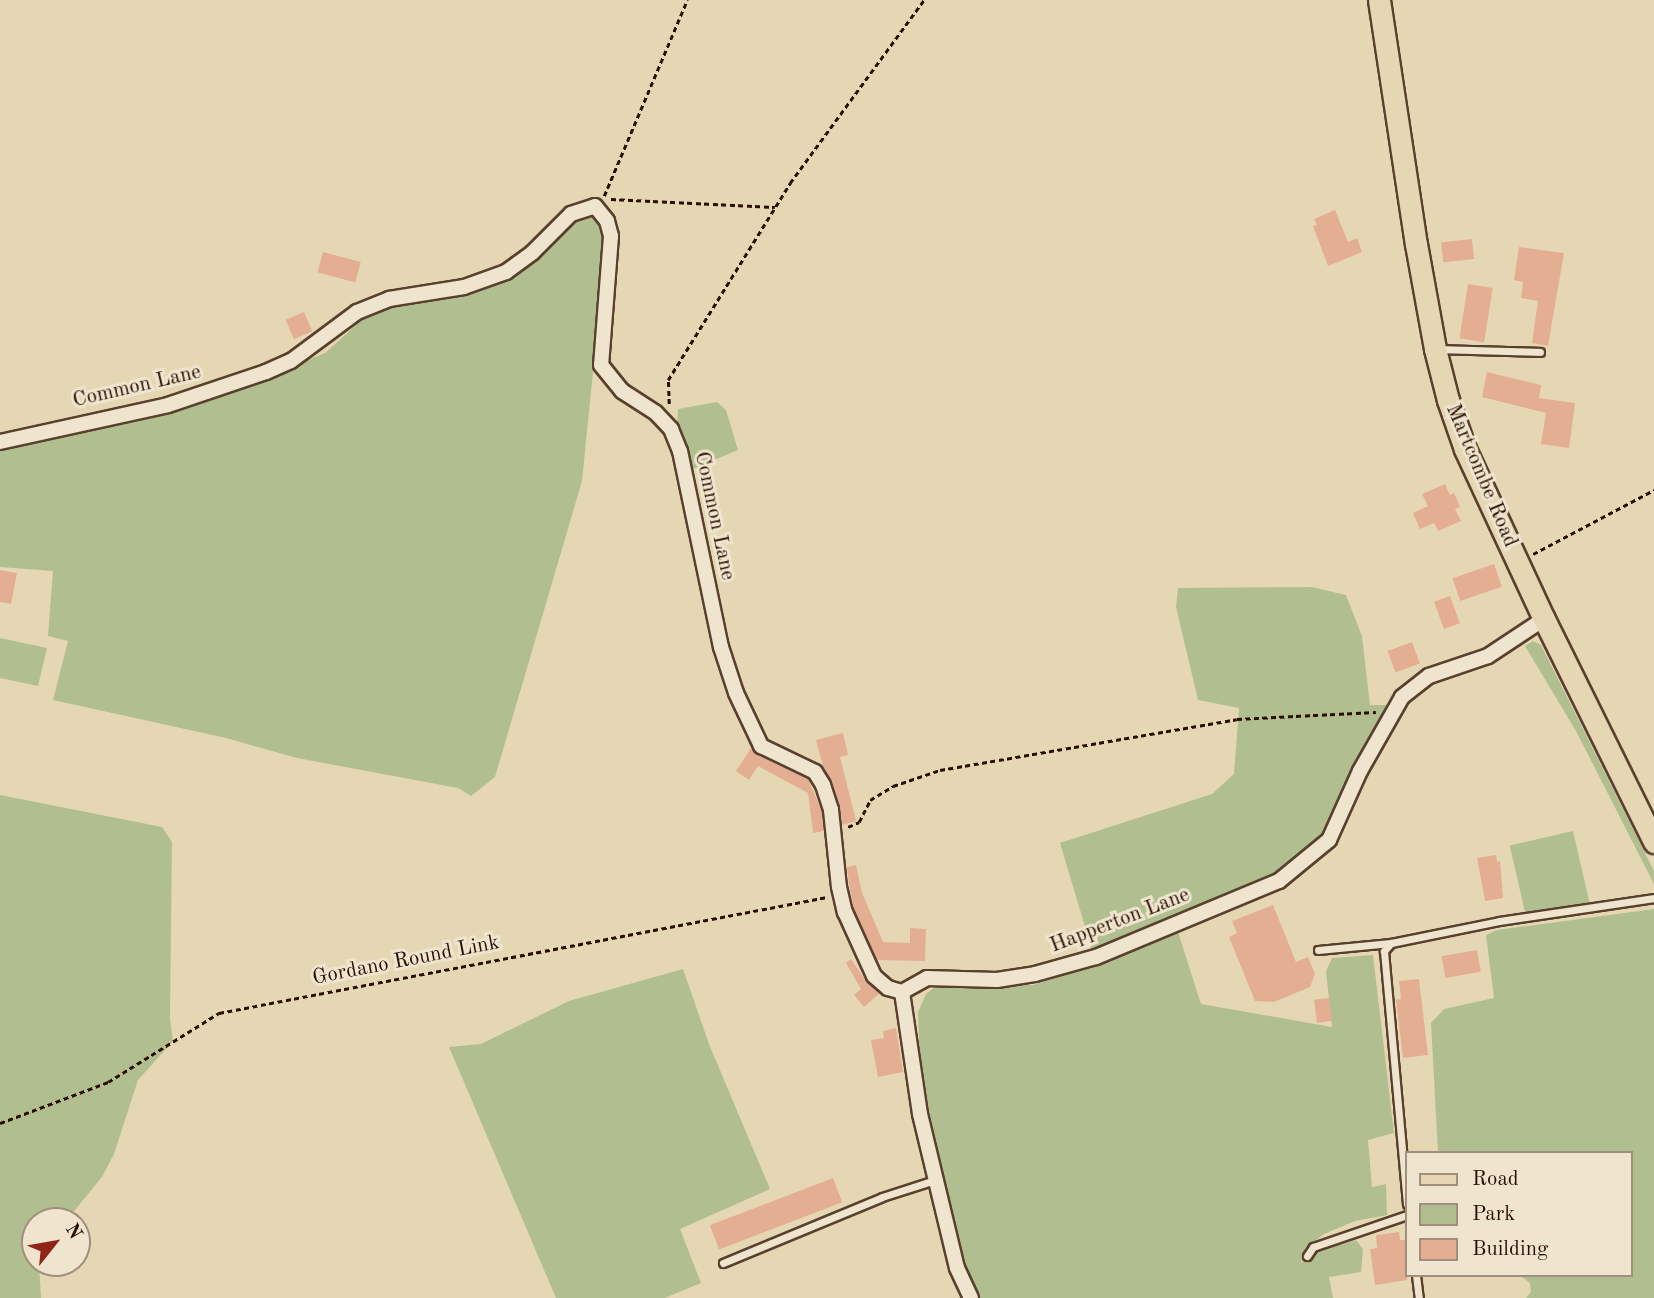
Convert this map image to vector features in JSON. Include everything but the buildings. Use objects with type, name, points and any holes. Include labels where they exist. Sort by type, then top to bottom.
[{"type":"main road","name":"Martcombe Road","points":[[1379,0],[1396,131],[1435,349],[1465,449],[1544,619],[1654,842]]},
{"type":"street","name":"Common Lane","points":[[0,442],[168,405],[266,372],[291,361],[368,308],[402,296],[464,287],[506,272],[532,253],[571,214],[594,206],[607,221],[611,236],[601,365],[622,391],[656,413],[671,429],[680,451],[721,647],[736,693],[761,746],[815,772],[831,810],[841,895],[861,953],[874,976],[888,988],[902,992]]},
{"type":"street","name":"Happerton Lane","points":[[902,992],[927,978],[997,980],[1035,974],[1096,957],[1279,881],[1329,840],[1360,771],[1402,697],[1429,676],[1488,656],[1544,619]]},
{"type":"street","points":[[902,992],[920,1114],[957,1268],[971,1298]]},
{"type":"lane","points":[[1435,349],[1540,352]]},
{"type":"lane","points":[[1318,950],[1391,943],[1499,921],[1654,898]]},
{"type":"lane","points":[[1391,943],[1384,951],[1406,1193]]},
{"type":"lane","points":[[723,1263],[882,1197],[935,1180]]},
{"type":"lane","points":[[1307,1256],[1313,1247],[1406,1214]]},
{"type":"lane","points":[[1416,1277],[1419,1298]]},
{"type":"path","points":[[687,0],[603,199],[775,206]]},
{"type":"path","points":[[671,429],[668,380],[775,206],[924,0]]},
{"type":"path","points":[[1518,562],[1654,490]]},
{"type":"path","points":[[834,834],[859,822],[870,800],[893,786],[940,770],[1237,719],[1393,711]]},
{"type":"path","name":"Gordano Round Link","points":[[0,1123],[107,1082],[219,1013],[841,895]]},
{"type":"green space","points":[[587,215],[596,219],[603,233],[605,253],[582,481],[495,777],[471,796],[458,788],[297,758],[226,738],[53,700],[68,641],[48,636],[53,571],[0,567],[0,450],[231,391],[325,353],[364,318],[401,302],[471,294],[505,280],[532,261],[574,220]]},
{"type":"green space","points":[[717,402],[726,410],[738,450],[690,470],[677,426],[678,409]]},
{"type":"green space","points":[[1312,587],[1346,595],[1362,636],[1370,705],[1391,705],[1351,774],[1324,835],[1278,875],[1103,949],[1092,950],[1060,843],[1212,794],[1234,774],[1239,708],[1198,700],[1176,607],[1178,588]]},
{"type":"green space","points":[[0,638],[47,648],[38,686],[0,678]]},
{"type":"green space","points":[[1533,641],[1541,645],[1654,871],[1654,884],[1576,731],[1525,646]]},
{"type":"green space","points":[[0,795],[162,827],[172,842],[170,1019],[173,1041],[138,1080],[114,1154],[102,1177],[77,1207],[21,1207],[21,1277],[40,1277],[41,1298],[0,1298]]},
{"type":"green space","points":[[1573,831],[1589,902],[1526,917],[1510,846]]},
{"type":"green space","points":[[1654,909],[1654,1298],[1526,1298],[1531,1292],[1530,1283],[1522,1277],[1633,1277],[1633,1151],[1438,1151],[1431,1023],[1444,1009],[1494,998],[1486,935],[1497,930]]},
{"type":"green space","points":[[1178,932],[1201,1004],[1332,1027],[1326,971],[1332,958],[1373,955],[1394,1133],[1368,1140],[1372,1187],[1386,1184],[1387,1215],[1355,1221],[1324,1234],[1305,1248],[1301,1262],[1311,1261],[1317,1252],[1356,1240],[1363,1249],[1361,1272],[1329,1277],[1333,1298],[978,1298],[963,1268],[920,1068],[918,1012],[926,994],[937,985],[1033,985],[1106,962]]},
{"type":"green space","points":[[683,969],[709,1044],[770,1189],[680,1229],[701,1283],[665,1298],[556,1298],[449,1047],[481,1044],[569,1001]]}]
